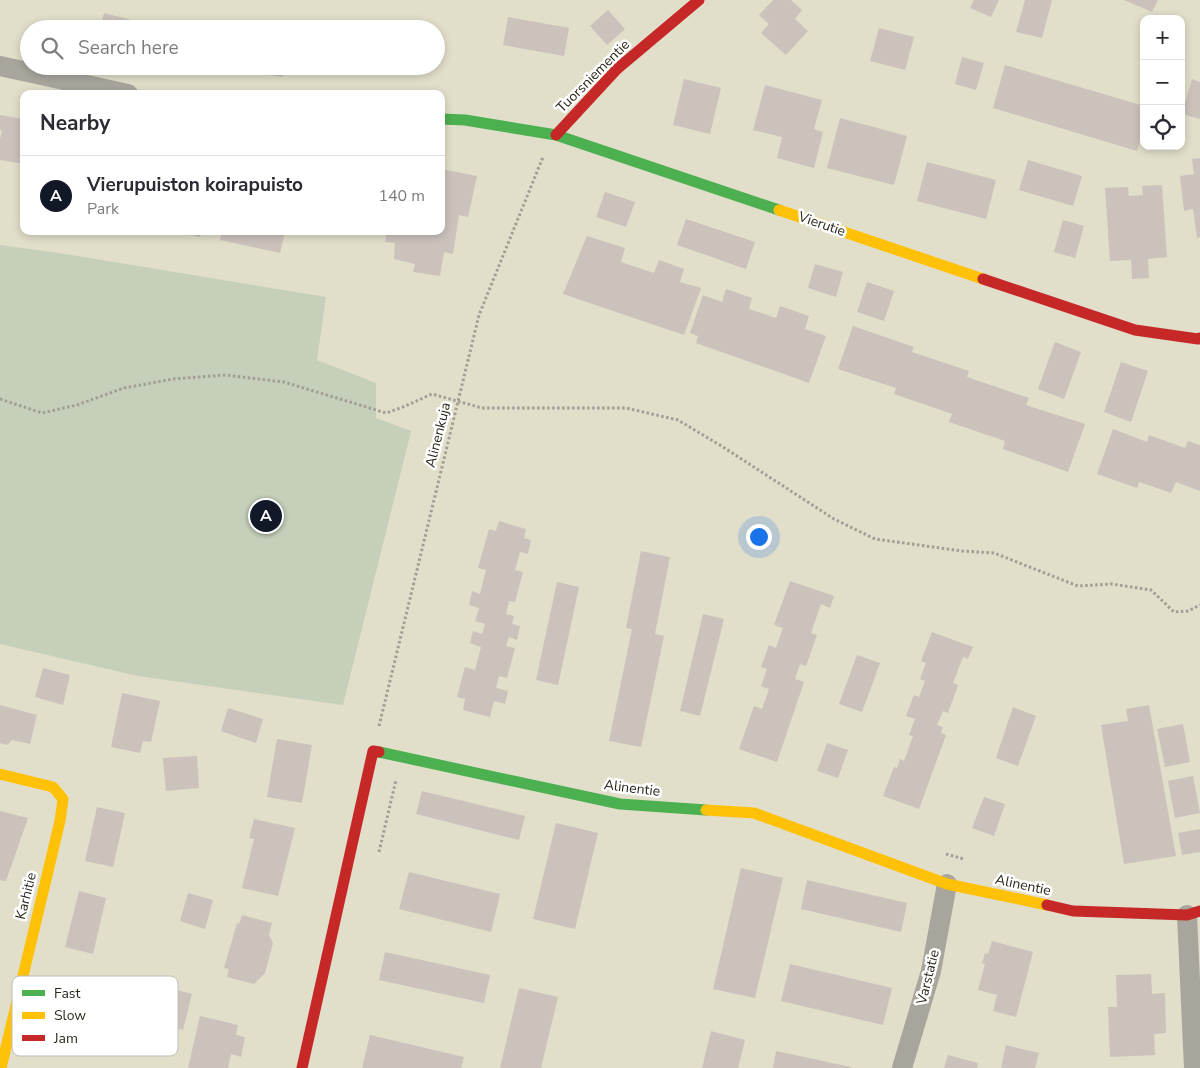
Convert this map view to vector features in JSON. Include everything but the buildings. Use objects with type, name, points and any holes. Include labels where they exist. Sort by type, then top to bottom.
[{"type":"street","name":"Tuorsniementie","points":[[556,135],[617,69],[699,0]]},
{"type":"street","points":[[0,66],[20,70]]},
{"type":"street","points":[[41,75],[110,90]]},
{"type":"street","name":"Vierutie","points":[[445,119],[465,120],[556,135],[1135,330],[1200,338]]},
{"type":"street","points":[[302,1068],[373,751]]},
{"type":"street","name":"Alinentie","points":[[373,751],[620,804],[754,813],[947,884],[1073,910],[1194,913]]},
{"type":"street","name":"Karhitie","points":[[0,774],[53,787],[63,799],[60,821],[23,976]]},
{"type":"street","name":"Varstatie","points":[[902,1068],[931,971],[947,884]]},
{"type":"street","points":[[1194,913],[1194,1068]]},
{"type":"street","name":"Karhitie","points":[[1,1068],[12,1021]]},
{"type":"path","name":"Alinenkuja","points":[[373,751],[479,315],[542,158],[556,135]]},
{"type":"path","points":[[0,399],[42,412],[77,405],[124,388],[173,379],[224,375],[284,382],[386,413],[403,408],[432,394],[482,408],[626,408],[678,420],[834,519],[875,539],[962,551],[994,553],[1078,586],[1112,584],[1150,590],[1174,612],[1188,611],[1200,606]]},
{"type":"path","points":[[378,854],[402,757]]},
{"type":"path","points":[[942,853],[970,861]]},
{"type":"green space","points":[[0,245],[326,297],[317,360],[376,383],[376,418],[411,431],[343,705],[138,676],[0,644]]},
{"type":"traffic: fast","points":[[445,119],[465,120],[556,135],[779,210]]},
{"type":"traffic: fast","points":[[379,752],[620,804],[706,810]]},
{"type":"traffic: slow","points":[[779,210],[983,279]]},
{"type":"traffic: slow","points":[[0,774],[53,787],[63,799],[60,821],[23,976]]},
{"type":"traffic: slow","points":[[706,810],[754,813],[947,884],[1047,905]]},
{"type":"traffic: slow","points":[[1,1068],[12,1022]]},
{"type":"traffic: jam","points":[[556,135],[617,69],[699,0]]},
{"type":"traffic: jam","points":[[983,279],[1135,330],[1200,338]]},
{"type":"traffic: jam","points":[[302,1068],[373,751],[379,752]]},
{"type":"traffic: jam","points":[[1047,905],[1073,911],[1187,915],[1200,911]]},
{"type":"place","name":"Vierupuiston koirapuisto","points":[[266,516]]}]
